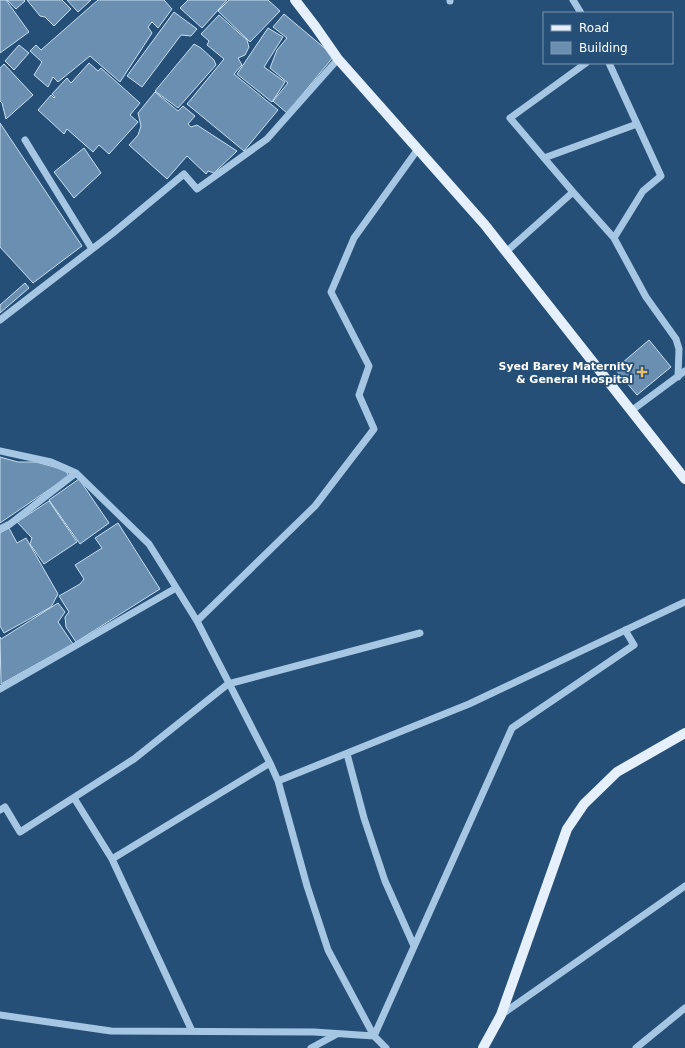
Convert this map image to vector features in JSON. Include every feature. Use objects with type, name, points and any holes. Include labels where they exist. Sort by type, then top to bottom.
[{"type":"main road","points":[[295,0],[316,26],[338,59],[418,149],[506,252],[685,479]]},
{"type":"main road","points":[[483,1048],[501,1015],[567,830],[584,804],[617,772],[685,733]]},
{"type":"street","points":[[573,0],[580,12]]},
{"type":"street","points":[[0,320],[92,249],[184,174],[198,189],[267,139],[338,59]]},
{"type":"street","points":[[585,64],[510,118],[614,238],[646,297],[676,339],[679,349],[678,377]]},
{"type":"street","points":[[609,64],[661,176],[643,191],[614,238]]},
{"type":"street","points":[[544,158],[637,124]]},
{"type":"street","points":[[24,140],[92,249]]},
{"type":"street","points":[[197,621],[315,506],[374,429],[359,395],[369,366],[331,292],[354,238],[418,149]]},
{"type":"street","points":[[506,252],[573,192]]},
{"type":"street","points":[[631,411],[685,371]]},
{"type":"street","points":[[0,451],[51,462],[76,473],[149,544],[197,621],[228,684],[270,763],[278,781],[307,886],[328,950],[374,1036],[386,1048]]},
{"type":"street","points":[[0,529],[10,524],[76,473]]},
{"type":"street","points":[[0,689],[176,588]]},
{"type":"street","points":[[278,781],[469,704],[685,602]]},
{"type":"street","points":[[374,1036],[512,728],[634,645],[625,630]]},
{"type":"street","points":[[0,810],[5,807],[20,832],[134,759],[228,684],[420,633]]},
{"type":"street","points":[[346,754],[364,818],[385,881],[414,946]]},
{"type":"street","points":[[112,858],[270,763]]},
{"type":"street","points":[[74,798],[112,858],[192,1031]]},
{"type":"street","points":[[501,1015],[685,886]]},
{"type":"street","points":[[636,1048],[685,1008]]},
{"type":"street","points":[[0,1015],[111,1031],[314,1032],[374,1036]]},
{"type":"street","points":[[310,1048],[337,1034]]},
{"type":"building","points":[[0,0],[6,0],[29,32],[0,53]]},
{"type":"building","points":[[7,0],[24,0],[25,1],[16,9]]},
{"type":"building","points":[[27,0],[62,0],[71,9],[54,26],[45,17],[40,16]]},
{"type":"building","points":[[67,0],[91,0],[78,12]]},
{"type":"building","points":[[98,0],[164,0],[172,9],[158,28],[152,22],[148,27],[152,33],[120,82],[90,56],[58,82],[53,77],[48,87],[34,75],[42,62],[30,51],[36,45],[41,50]]},
{"type":"building","points":[[188,0],[227,0],[202,28],[180,8]]},
{"type":"building","points":[[229,0],[268,0],[280,11],[250,42],[218,11]]},
{"type":"building","points":[[174,12],[197,29],[191,36],[181,35],[142,87],[127,76]]},
{"type":"building","points":[[284,14],[334,56],[287,113],[273,101],[288,83],[270,68],[277,50],[287,38],[273,27]]},
{"type":"building","points":[[219,15],[247,40],[249,47],[245,55],[238,58],[242,65],[234,74],[278,110],[244,151],[187,104],[224,59],[207,45],[209,41],[201,34]]},
{"type":"building","points":[[268,28],[283,37],[264,67],[285,82],[272,102],[237,74]]},
{"type":"building","points":[[194,44],[201,48],[214,60],[216,65],[178,108],[155,91]]},
{"type":"building","points":[[19,45],[29,53],[14,70],[5,61]]},
{"type":"building","points":[[89,63],[98,71],[101,68],[140,103],[130,115],[138,122],[109,154],[99,145],[93,152],[67,129],[64,134],[38,110],[51,95],[54,98],[55,97],[52,94],[67,78],[71,83]]},
{"type":"building","points":[[4,64],[33,95],[6,119],[2,103],[0,101],[0,68]]},
{"type":"building","points":[[155,92],[178,111],[183,106],[195,116],[188,124],[191,127],[197,125],[237,151],[214,173],[208,171],[206,174],[187,156],[167,179],[129,145],[138,135],[141,126],[138,113]]},
{"type":"building","points":[[0,123],[82,246],[33,283],[0,247]]},
{"type":"building","points":[[84,148],[101,173],[74,198],[54,172]]},
{"type":"building","points":[[25,283],[29,288],[0,313],[0,305]]},
{"type":"building","points":[[649,340],[671,367],[637,395],[615,369]]},
{"type":"building","points":[[0,457],[18,462],[36,462],[65,470],[69,476],[0,523]]},
{"type":"building","points":[[79,479],[109,523],[80,544],[49,500]]},
{"type":"building","points":[[49,501],[77,542],[44,564],[30,544],[32,538],[17,522]]},
{"type":"building","points":[[118,523],[160,589],[76,642],[66,627],[65,617],[69,612],[59,596],[80,584],[84,579],[75,565],[102,548],[95,538]]},
{"type":"building","points":[[9,528],[17,543],[26,538],[58,594],[51,607],[4,633],[0,626],[0,533]]},
{"type":"building","points":[[58,603],[65,612],[58,622],[73,644],[1,684],[0,637],[1,639]]},
{"type":"place","name":"Syed Barey Maternity & General Hospital","points":[[642,372]]}]
